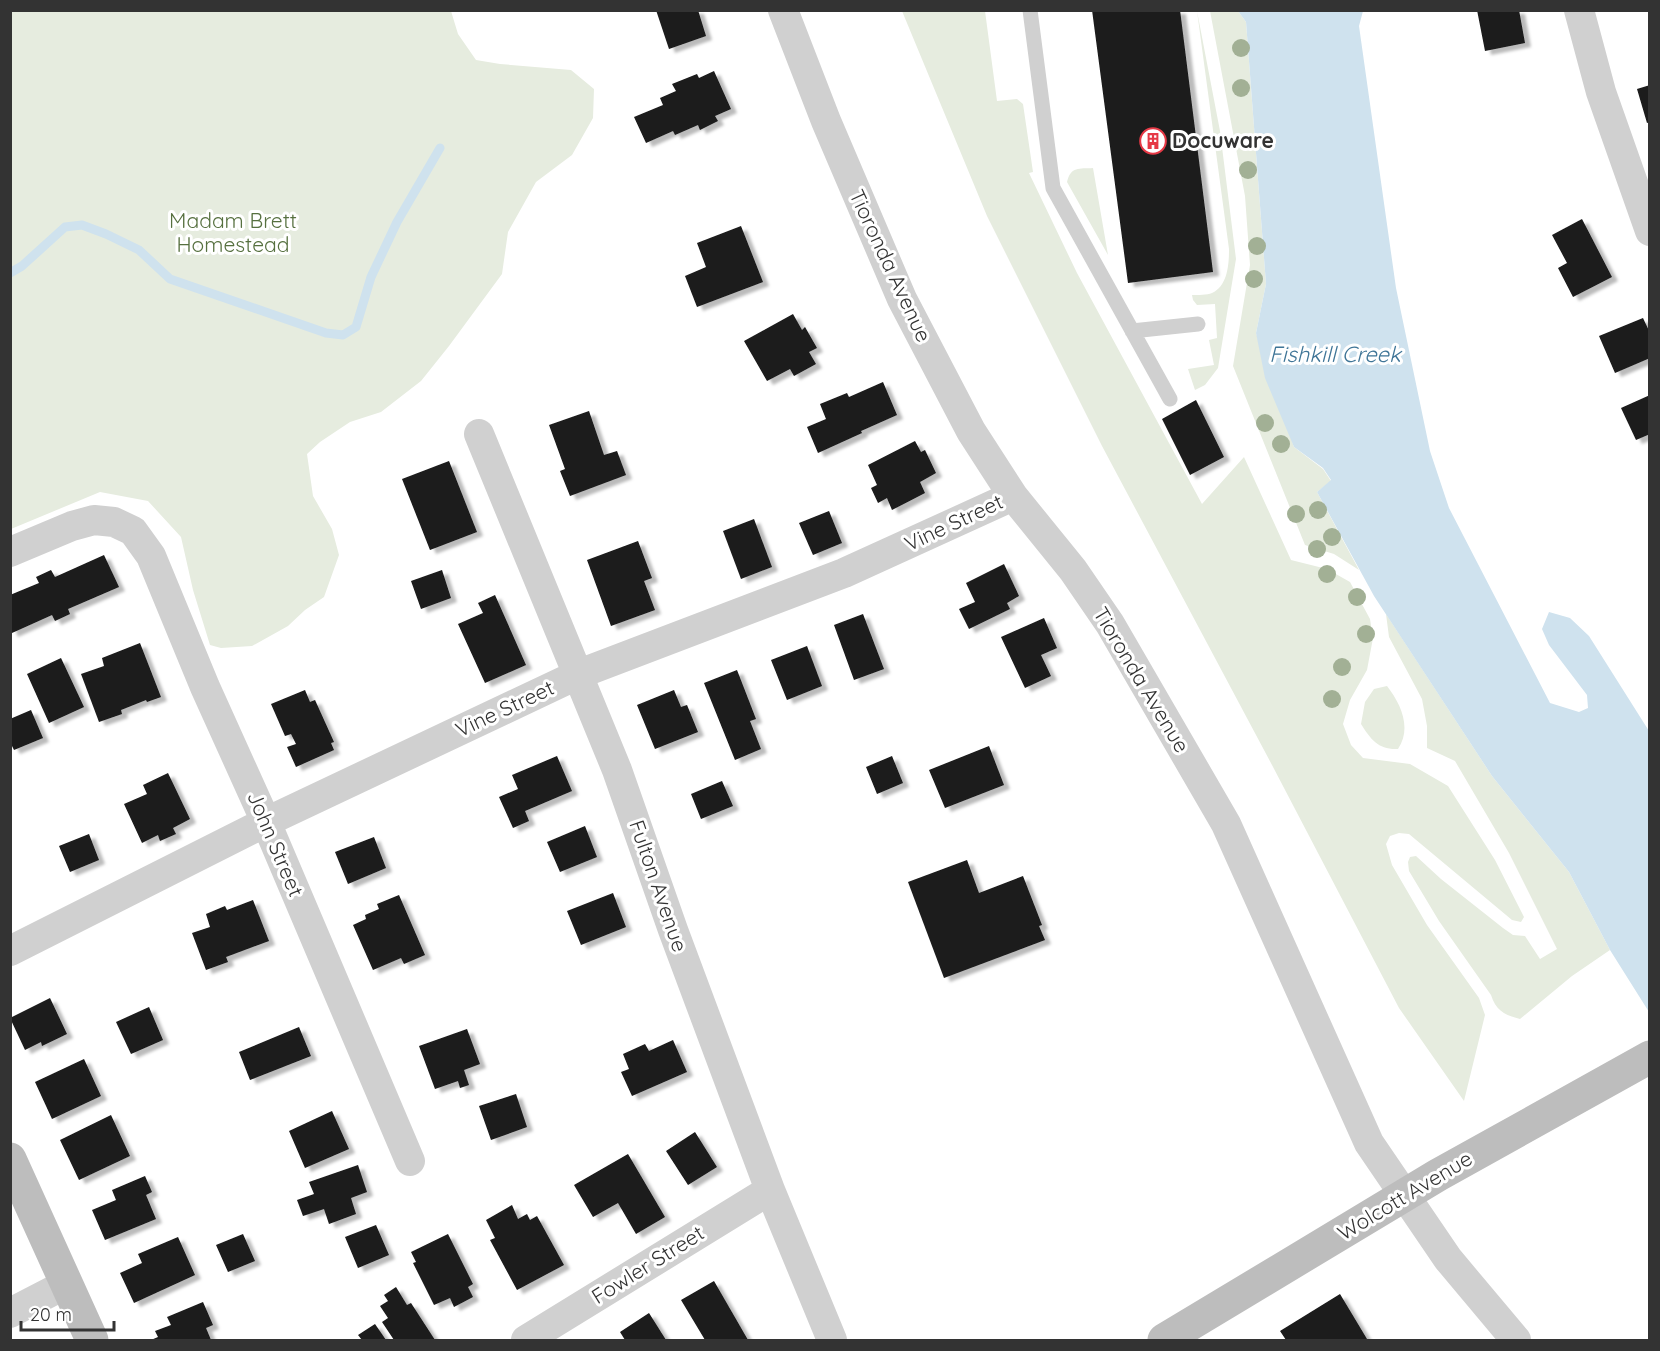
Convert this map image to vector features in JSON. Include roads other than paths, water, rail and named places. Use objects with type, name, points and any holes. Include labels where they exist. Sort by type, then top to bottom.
[{"type":"main road","name":"Wolcott Avenue","points":[[1164,1341],[1438,1175],[1650,1057]]},
{"type":"main road","points":[[10,1159],[92,1341]]},
{"type":"street","name":"Tioronda Avenue","points":[[783,10],[826,121],[902,299],[971,431],[1013,496],[1072,570],[1110,624],[1226,824],[1364,1132],[1404,1197],[1448,1259],[1516,1341]]},
{"type":"street","points":[[1579,10],[1601,92],[1650,231]]},
{"type":"street","name":"Fulton Avenue","points":[[479,434],[617,770],[673,930],[770,1190],[832,1341]]},
{"type":"street","name":"Vine Street","points":[[10,951],[266,822],[579,674],[844,573],[1013,496]]},
{"type":"street","name":"John Street","points":[[10,552],[72,526],[94,520],[114,522],[133,531],[151,556],[205,687],[266,822],[410,1161]]},
{"type":"street","name":"Fowler Street","points":[[526,1341],[770,1190]]},
{"type":"street","points":[[10,1313],[66,1284]]},
{"type":"lane","points":[[1030,10],[1053,188],[1170,399]]},
{"type":"lane","points":[[1132,331],[1198,324]]},
{"type":"water","name":"Fishkill Creek","points":[[1238,11],[1363,11],[1359,26],[1396,288],[1430,451],[1449,508],[1550,703],[1579,712],[1588,708],[1587,695],[1549,645],[1542,629],[1549,612],[1570,618],[1589,636],[1649,731],[1649,1012],[1610,950],[1569,872],[1492,776],[1374,596],[1317,492],[1331,480],[1323,468],[1294,447],[1265,378],[1256,333],[1266,284],[1246,22]]},
{"type":"waterway","points":[[10,273],[22,266],[65,227],[82,225],[139,250],[170,279],[326,333],[343,335],[356,327],[371,277],[397,222],[440,148]]},
{"type":"place","name":"Docuware","points":[[1153,141]]},
{"type":"park label","name":"Madam Brett Homestead","points":[[233,233]]}]
